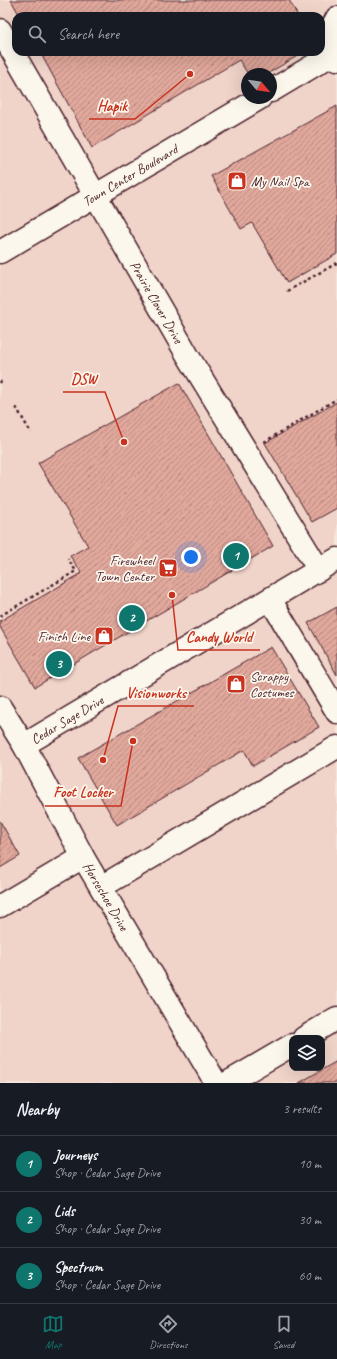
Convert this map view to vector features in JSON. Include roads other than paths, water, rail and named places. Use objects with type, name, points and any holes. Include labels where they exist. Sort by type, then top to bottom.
[{"type":"street","points":[[277,88],[335,56],[330,45],[330,36],[332,26],[337,18]]},
{"type":"street","name":"Prairie Clover Drive","points":[[0,30],[12,51]]},
{"type":"street","name":"Prairie Clover Drive","points":[[15,56],[188,356],[328,564]]},
{"type":"street","name":"Town Center Boulevard","points":[[0,252],[250,104]]},
{"type":"street","name":"Cedar Sage Drive","points":[[24,745],[328,564]]},
{"type":"street","points":[[270,599],[337,712]]},
{"type":"street","name":"Horseshoe Drive","points":[[0,708],[24,745],[83,857],[216,1083]]},
{"type":"street","points":[[101,887],[337,747]]},
{"type":"street","points":[[0,906],[83,857]]},
{"type":"street","points":[[309,1035],[337,1018]]},
{"type":"street","points":[[227,1083],[289,1047]]},
{"type":"place","name":"Hapik","points":[[190,74]]},
{"type":"place","name":"My Nail Spa","points":[[237,181]]},
{"type":"place","name":"DSW","points":[[124,442]]},
{"type":"place","name":"Journeys","points":[[236,556]]},
{"type":"place","name":"Firewheel Town Center","points":[[168,568]]},
{"type":"place","name":"Candy World","points":[[172,595]]},
{"type":"place","name":"Lids","points":[[132,618]]},
{"type":"place","name":"Finish Line","points":[[104,636]]},
{"type":"place","name":"Spectrum","points":[[59,664]]},
{"type":"place","name":"Scrappy Costumes","points":[[236,684]]},
{"type":"place","name":"Foot Locker","points":[[133,741]]},
{"type":"place","name":"Visionworks","points":[[103,760]]}]
